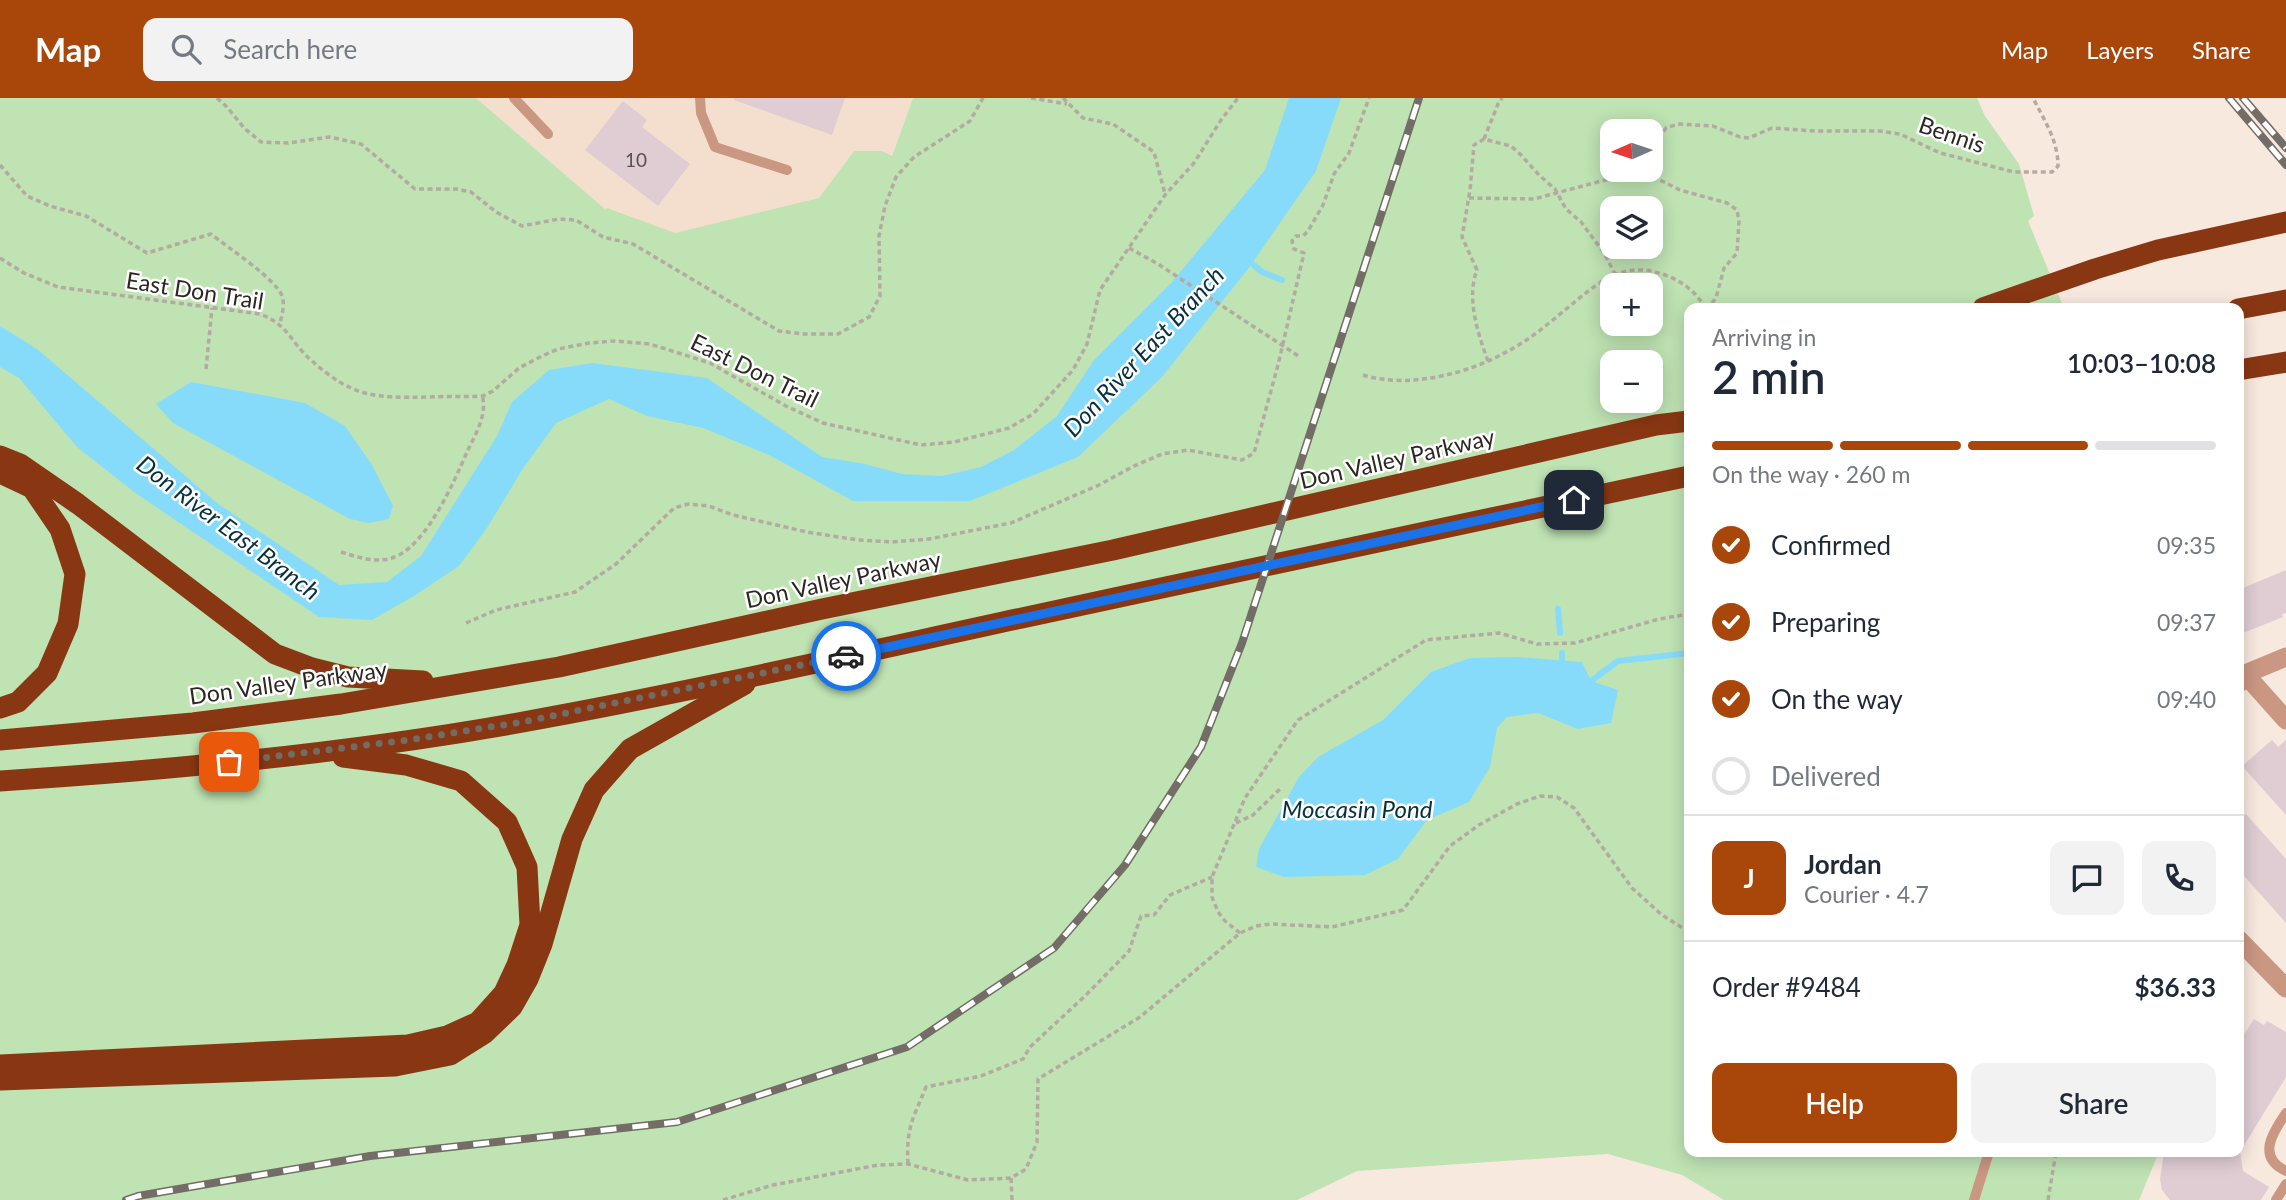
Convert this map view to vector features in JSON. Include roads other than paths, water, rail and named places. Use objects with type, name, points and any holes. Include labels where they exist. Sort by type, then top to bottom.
[{"type":"highway","points":[[1997,303],[2158,250],[2286,222]]},
{"type":"highway","points":[[2244,308],[2286,300]]},
{"type":"highway","points":[[2244,369],[2286,362]]},
{"type":"highway","points":[[1656,425],[1684,411]]},
{"type":"highway","name":"Don Valley Parkway","points":[[0,740],[193,723],[341,704],[559,667],[822,609],[1113,550],[1656,425],[1684,422]]},
{"type":"highway","points":[[0,456],[20,464],[78,505],[275,654],[312,668],[348,677],[460,682]]},
{"type":"highway","points":[[0,473],[32,488],[60,529],[75,574],[68,624],[47,673],[18,702],[0,708]]},
{"type":"highway","points":[[0,781],[121,773],[310,753],[522,722],[762,674],[1684,477]]},
{"type":"highway","points":[[0,1080],[395,1066],[450,1055],[485,1033],[512,1007],[528,979],[542,944],[572,839],[594,790],[630,749],[762,674]]},
{"type":"highway","points":[[0,1065],[408,1045],[447,1036],[478,1022],[504,993],[517,965],[530,925],[527,867],[507,822],[461,781],[406,765],[310,753]]},
{"type":"street","points":[[2244,678],[2286,657]]},
{"type":"street","points":[[2244,681],[2286,720]]},
{"type":"street","points":[[2244,945],[2286,988]]},
{"type":"lane","points":[[514,98],[548,134]]},
{"type":"lane","points":[[700,98],[701,113],[715,147],[788,170]]},
{"type":"lane","points":[[2286,1113],[2272,1133],[2269,1147],[2271,1158],[2278,1167],[2286,1171]]},
{"type":"lane","points":[[1973,1200],[1987,1157]]},
{"type":"lane","points":[[2276,1200],[2286,1184]]},
{"type":"water","name":"Don River East Branch","points":[[1289,98],[1341,98],[1316,171],[1248,269],[1162,377],[1078,457],[970,501],[853,501],[771,456],[703,428],[647,416],[609,399],[556,423],[459,566],[372,620],[319,617],[134,492],[77,447],[19,378],[0,367],[0,326],[37,349],[217,503],[339,585],[387,582],[421,556],[497,436],[512,402],[549,370],[592,363],[707,378],[822,457],[902,474],[942,476],[981,467],[1014,450],[1057,416],[1094,360],[1172,282],[1265,170]]},
{"type":"water","points":[[191,382],[305,403],[345,426],[372,465],[393,506],[389,519],[369,523],[350,519],[173,423],[156,404]]},
{"type":"water","name":"Moccasin Pond","points":[[1517,657],[1582,662],[1591,681],[1618,690],[1611,723],[1578,729],[1538,713],[1507,717],[1497,728],[1490,767],[1469,802],[1427,820],[1398,859],[1365,875],[1284,877],[1256,867],[1259,849],[1299,777],[1318,757],[1383,720],[1431,672],[1470,658]]},
{"type":"waterway","points":[[1248,260],[1262,272],[1282,280]]},
{"type":"waterway","points":[[1558,609],[1560,633]]},
{"type":"waterway","points":[[1562,653],[1562,660]]},
{"type":"waterway","points":[[1591,681],[1618,661],[1684,654]]},
{"type":"railway","points":[[126,1200],[370,1156],[677,1122],[907,1047],[1054,948],[1125,865],[1201,747],[1242,643],[1419,98]]},
{"type":"railway","points":[[2229,98],[2286,165]]},
{"type":"railway","points":[[2243,98],[2286,148]]}]
